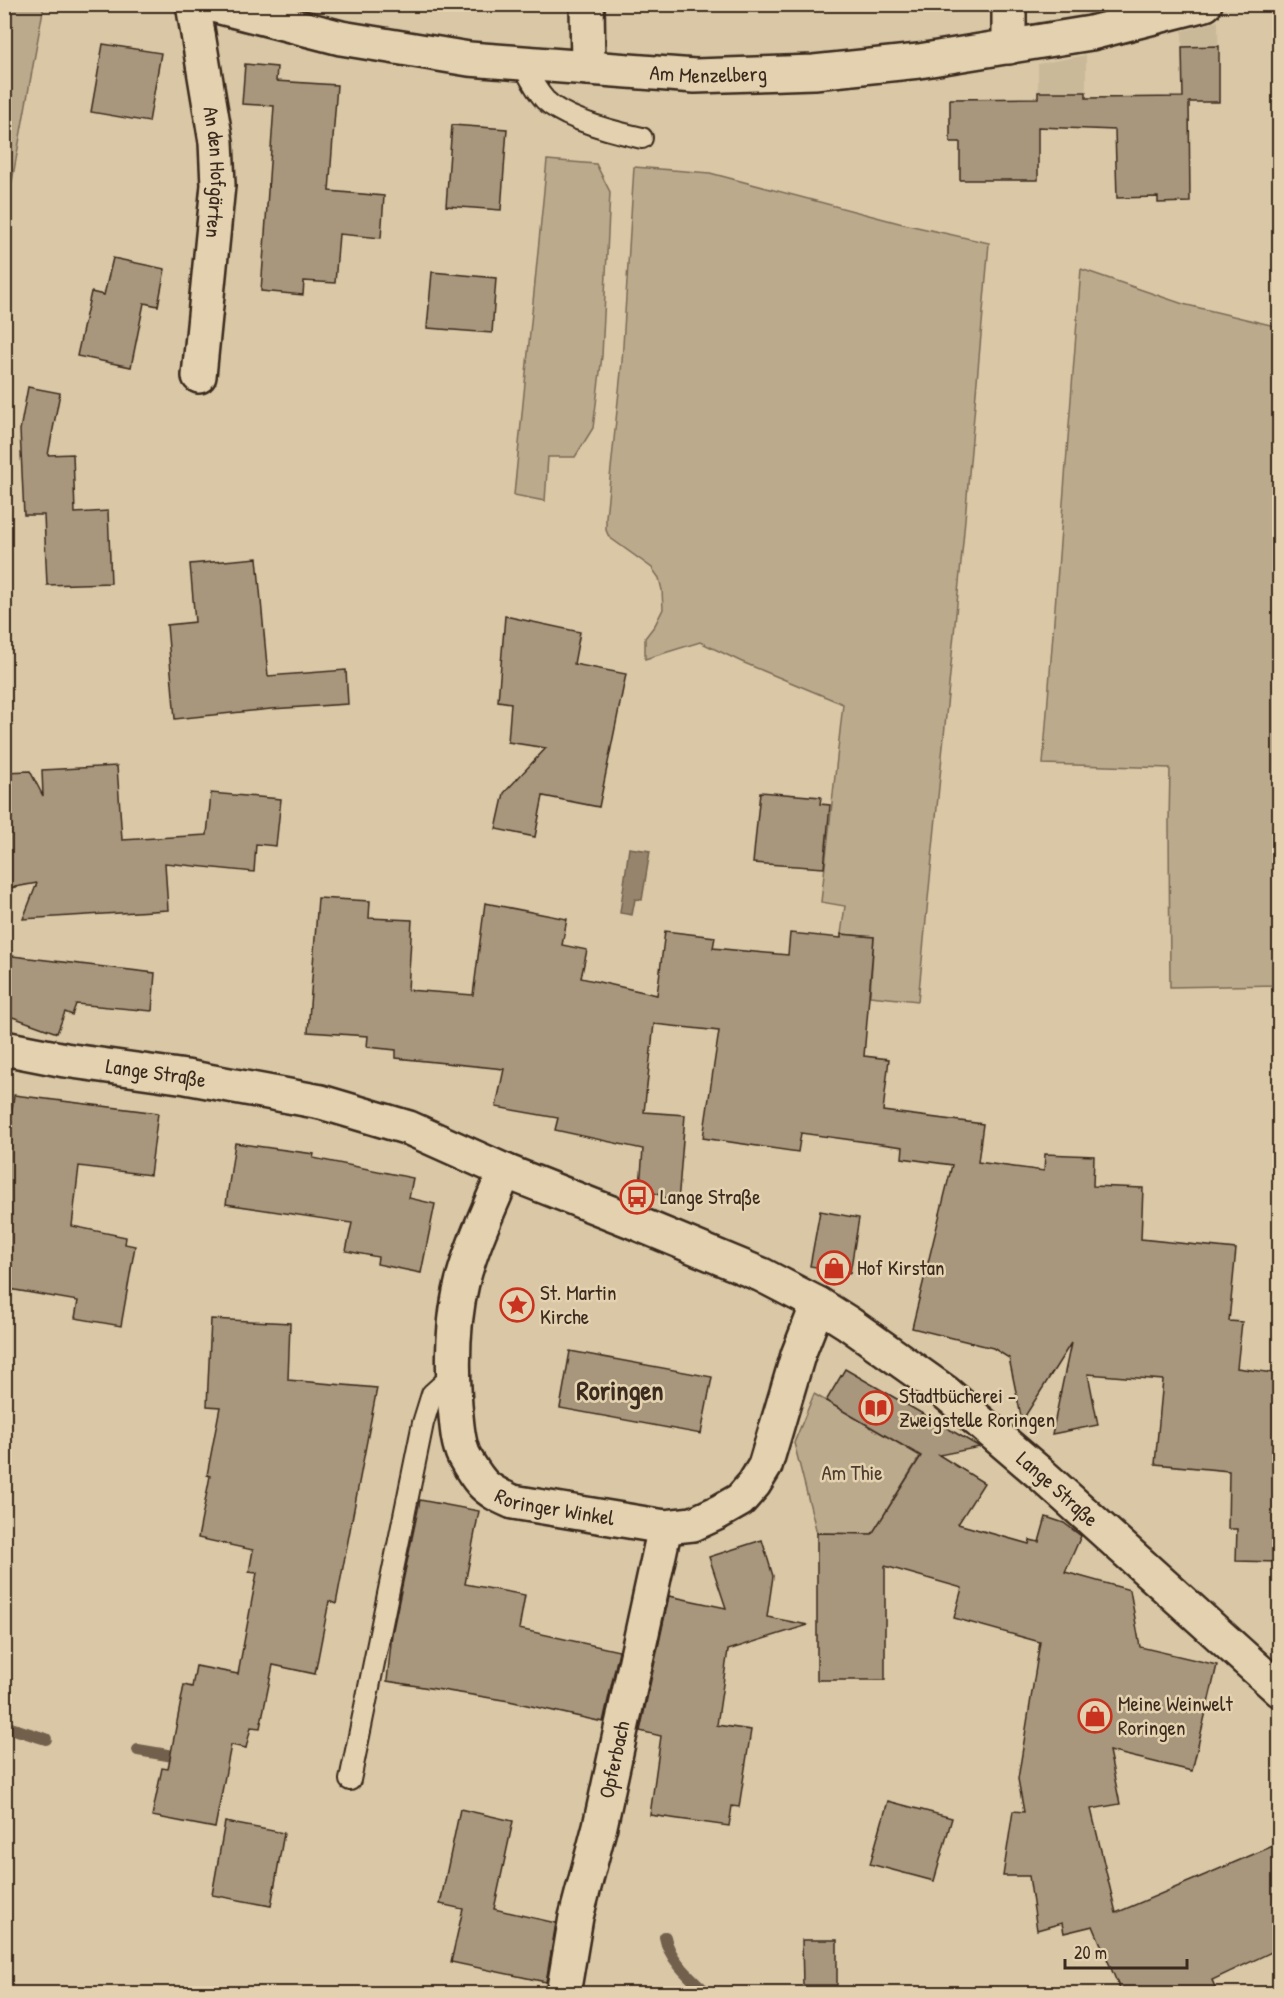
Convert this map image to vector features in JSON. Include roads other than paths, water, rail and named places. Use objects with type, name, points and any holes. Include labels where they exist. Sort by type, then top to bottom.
[{"type":"street","name":"An den Hofgärten","points":[[193,4],[218,163],[218,185],[199,376]]},
{"type":"street","name":"Am Menzelberg","points":[[210,4],[341,38],[469,59],[695,76],[814,72],[919,61],[1091,33],[1205,4]]},
{"type":"street","points":[[587,4],[588,68]]},
{"type":"street","points":[[1009,4],[1009,47]]},
{"type":"street","name":"Lange Straße","points":[[4,1048],[66,1060],[186,1077],[321,1102],[409,1128],[505,1171],[762,1275],[818,1304],[848,1323],[945,1392],[1042,1475],[1280,1690]]},
{"type":"street","name":"Roringer Winkel","points":[[505,1171],[462,1281],[456,1312],[453,1375],[457,1428],[464,1455],[483,1484],[497,1495],[513,1502],[665,1527],[693,1524],[740,1500],[754,1484],[765,1466],[798,1355],[818,1304]]},
{"type":"street","name":"Opferbach","points":[[563,1994],[576,1917],[600,1826],[665,1527]]},
{"type":"lane","points":[[522,63],[537,91],[547,102],[577,118],[621,134],[642,138]]},
{"type":"lane","points":[[350,1780],[423,1423],[432,1394],[453,1375]]},
{"type":"waterway","points":[[4,1726],[46,1739]]},
{"type":"waterway","points":[[138,1750],[185,1758]]},
{"type":"waterway","points":[[665,1937],[676,1961],[708,1994]]},
{"type":"place","name":"Lange Straße","points":[[637,1197]]},
{"type":"place","name":"Hof Kirstan","points":[[834,1268]]},
{"type":"place","name":"St. Martin Kirche","points":[[517,1305]]},
{"type":"place","name":"Stadtbücherei - Zweigstelle Roringen","points":[[876,1408]]},
{"type":"place","name":"Meine Weinwelt Roringen","points":[[1095,1716]]},
{"type":"district","name":"Roringen","points":[[620,1391]]},
{"type":"park label","name":"Am Thie","points":[[852,1473]]}]
